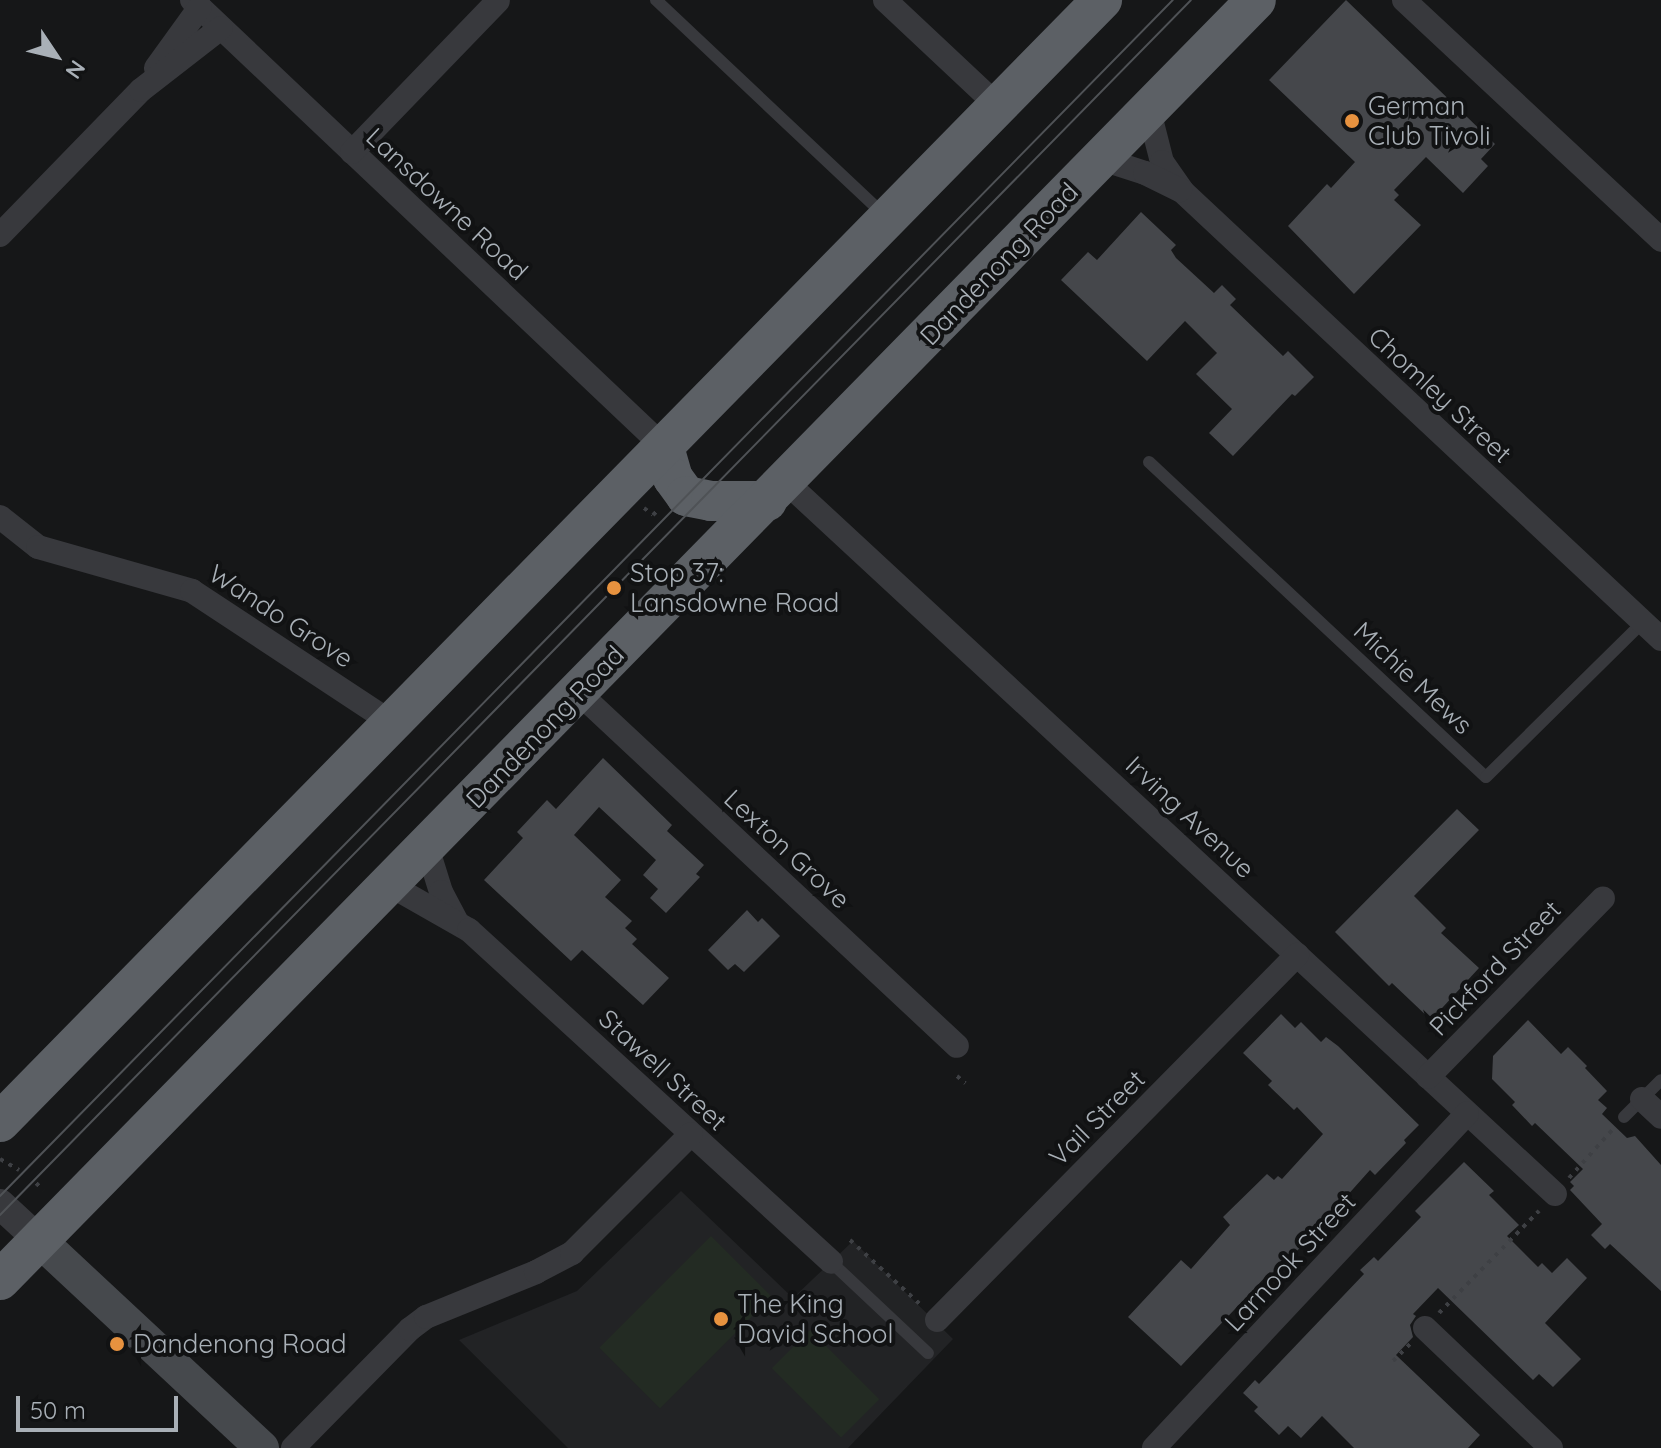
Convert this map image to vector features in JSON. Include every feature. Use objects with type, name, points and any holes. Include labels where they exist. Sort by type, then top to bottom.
[{"type":"highway","points":[[0,1122],[1102,0]]},
{"type":"highway","name":"Dandenong Road","points":[[0,1280],[1256,0]]},
{"type":"highway","points":[[664,447],[673,478],[686,496],[711,501],[777,491]]},
{"type":"main road","points":[[39,1240],[262,1448]]},
{"type":"street","points":[[885,0],[998,106]]},
{"type":"street","points":[[1404,0],[1661,240]]},
{"type":"street","points":[[352,152],[498,1]]},
{"type":"street","points":[[141,90],[196,3]]},
{"type":"street","name":"Lansdowne Road","points":[[196,3],[664,447]]},
{"type":"street","points":[[0,235],[141,90],[221,28]]},
{"type":"street","name":"Chomley Street","points":[[1149,111],[1162,162],[1182,191],[1661,639]]},
{"type":"street","name":"Chomley Street","points":[[1102,159],[1145,173],[1182,191]]},
{"type":"street","name":"Irving Avenue","points":[[777,491],[1297,955],[1555,1194]]},
{"type":"street","name":"Wando Grove","points":[[0,517],[38,547],[192,591],[394,724]]},
{"type":"street","name":"Lexton Grove","points":[[579,693],[957,1046]]},
{"type":"street","name":"Stawell Street","points":[[427,847],[441,892],[457,922]]},
{"type":"street","name":"Stawell Street","points":[[390,885],[457,922],[831,1262]]},
{"type":"street","name":"Pickford Street","points":[[1428,1077],[1603,898]]},
{"type":"street","name":"Vail Street","points":[[937,1320],[1297,955]]},
{"type":"street","points":[[1642,1099],[1661,1117]]},
{"type":"street","name":"Larnook Street","points":[[1154,1448],[1467,1113]]},
{"type":"street","points":[[293,1448],[410,1329],[426,1317],[536,1272],[572,1253],[691,1134]]},
{"type":"street","points":[[0,1204],[39,1240]]},
{"type":"street","points":[[1425,1328],[1551,1448]]},
{"type":"lane","points":[[656,0],[888,219]]},
{"type":"lane","name":"Michie Mews","points":[[1149,462],[1486,777],[1643,622]]},
{"type":"lane","points":[[1624,1117],[1661,1080]]},
{"type":"lane","points":[[831,1262],[928,1353]]},
{"type":"path","points":[[639,504],[653,515]]},
{"type":"path","points":[[648,520],[663,505]]},
{"type":"path","points":[[957,1076],[965,1083]]},
{"type":"path","points":[[1393,1361],[1555,1194],[1624,1117]]},
{"type":"path","points":[[0,1159],[19,1170]]},
{"type":"path","points":[[36,1183],[43,1190]]},
{"type":"path","points":[[850,1240],[937,1320]]},
{"type":"shaded area","name":"The King David School","points":[[681,1191],[793,1298],[853,1241],[953,1339],[848,1448],[568,1448],[459,1340],[577,1291]]},
{"type":"shaded area","points":[[711,1236],[772,1297],[660,1409],[599,1348]]},
{"type":"shaded area","points":[[810,1330],[879,1399],[841,1437],[772,1368]]},
{"type":"building","points":[[1346,0],[1495,144],[1481,159],[1488,166],[1463,193],[1426,157],[1394,190],[1399,195],[1394,200],[1421,225],[1354,294],[1288,226],[1327,184],[1331,188],[1355,162],[1269,80]]},
{"type":"building","points":[[1141,212],[1176,245],[1171,250],[1176,258],[1214,293],[1222,285],[1236,299],[1230,305],[1283,356],[1288,351],[1314,377],[1295,396],[1292,394],[1233,456],[1209,433],[1232,409],[1196,374],[1217,353],[1185,321],[1147,361],[1061,280],[1088,252],[1097,260]]},
{"type":"building","points":[[603,758],[672,825],[667,831],[704,865],[696,874],[700,877],[666,913],[650,898],[658,889],[643,875],[656,860],[599,807],[574,835],[621,880],[605,897],[632,921],[625,928],[637,939],[632,944],[669,978],[643,1005],[582,950],[571,961],[484,880],[523,838],[517,832],[547,800],[556,809]]},
{"type":"building","points":[[1457,809],[1479,830],[1414,896],[1446,928],[1441,933],[1479,968],[1431,1020],[1392,983],[1389,986],[1335,932]]},
{"type":"building","points":[[747,910],[758,922],[762,918],[780,936],[744,972],[735,964],[728,970],[708,950]]},
{"type":"building","points":[[1281,1014],[1295,1028],[1301,1022],[1321,1042],[1326,1037],[1338,1046],[1419,1125],[1375,1175],[1370,1170],[1304,1244],[1272,1275],[1270,1272],[1181,1366],[1128,1317],[1181,1260],[1191,1269],[1230,1225],[1223,1217],[1267,1174],[1274,1180],[1278,1176],[1282,1179],[1323,1134],[1297,1107],[1294,1110],[1268,1085],[1272,1081],[1243,1053]]},
{"type":"building","points":[[1528,1020],[1561,1054],[1568,1047],[1587,1066],[1585,1068],[1607,1091],[1598,1100],[1607,1108],[1602,1114],[1627,1138],[1635,1136],[1661,1165],[1661,1291],[1610,1244],[1605,1249],[1591,1235],[1602,1224],[1570,1190],[1574,1186],[1570,1182],[1583,1169],[1535,1123],[1532,1126],[1512,1105],[1515,1102],[1492,1079],[1493,1056]]},
{"type":"building","points":[[1464,1162],[1494,1191],[1489,1195],[1519,1225],[1507,1236],[1538,1267],[1542,1263],[1552,1273],[1567,1258],[1587,1278],[1545,1323],[1581,1359],[1553,1387],[1539,1374],[1533,1380],[1438,1288],[1413,1314],[1416,1316],[1410,1325],[1413,1337],[1396,1355],[1480,1435],[1468,1448],[1354,1448],[1322,1416],[1301,1438],[1288,1426],[1279,1435],[1254,1411],[1258,1407],[1243,1393],[1255,1380],[1259,1384],[1364,1274],[1360,1270],[1374,1257],[1378,1261],[1421,1217],[1415,1211]]},
{"type":"tram line","points":[[0,1196],[1173,0]]},
{"type":"tram line","points":[[0,1215],[1191,0]]},
{"type":"place","name":"German Club Tivoli","points":[[1352,121]]},
{"type":"place","name":"Stop 37: Lansdowne Road","points":[[614,588]]},
{"type":"place","name":"The King David School","points":[[721,1319]]},
{"type":"place","name":"Dandenong Road","points":[[117,1344]]}]
